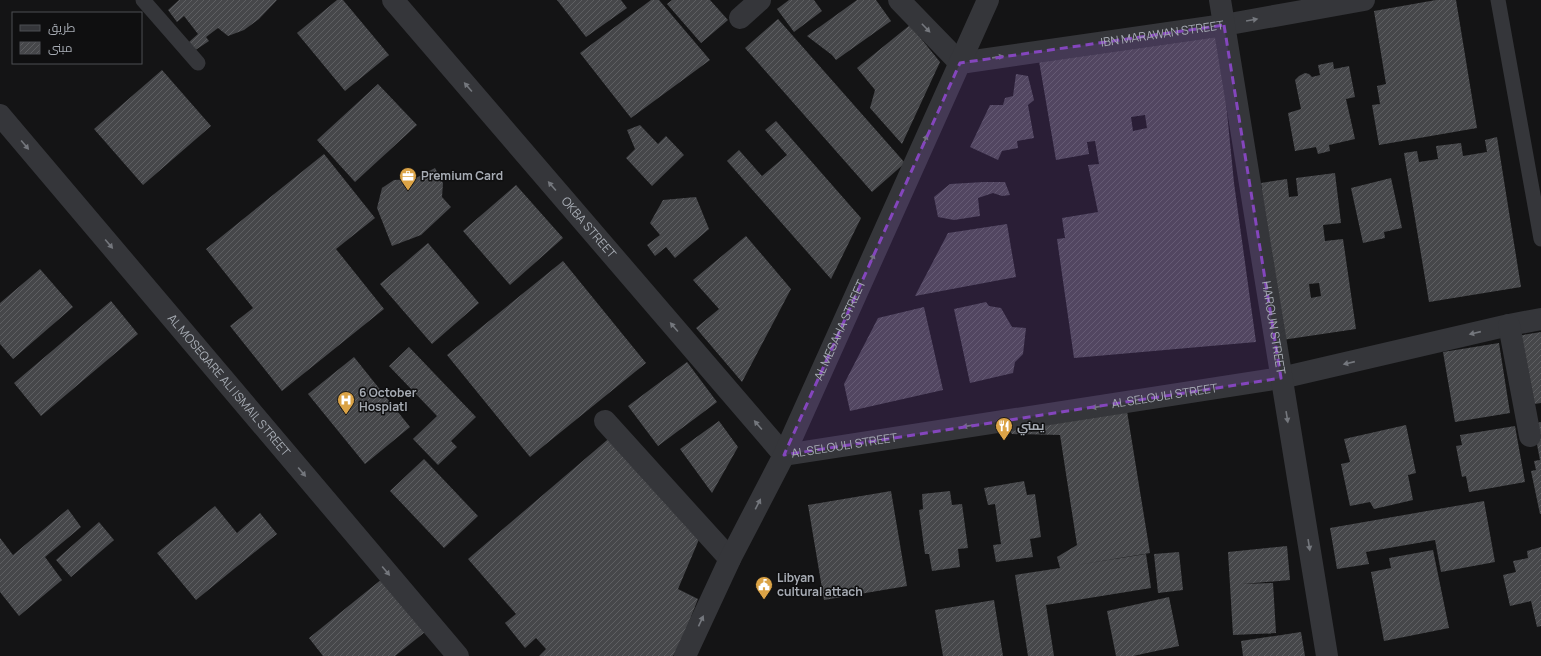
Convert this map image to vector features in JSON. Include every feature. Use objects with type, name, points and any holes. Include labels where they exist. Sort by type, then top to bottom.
[{"type":"street","name":"OKBA STREET","points":[[393,0],[784,455]]},
{"type":"street","points":[[740,18],[760,0]]},
{"type":"street","points":[[899,0],[960,63]]},
{"type":"street","name":"AL MESAHA STREET","points":[[684,656],[730,559],[784,455],[988,0]]},
{"type":"street","name":"HAROUN STREET","points":[[1220,0],[1327,656]]},
{"type":"street","name":"IBN MARAWAN STREET","points":[[960,63],[1224,25],[1364,0]]},
{"type":"street","name":"AL MOSEQARE ALI ISMAIL STREET","points":[[0,115],[458,656]]},
{"type":"street","name":"AL SELOULI STREET","points":[[784,455],[1281,378],[1541,319]]},
{"type":"street","points":[[1509,326],[1530,436]]},
{"type":"street","points":[[606,421],[730,559]]},
{"type":"lane","points":[[143,0],[198,63]]},
{"type":"lane","points":[[1498,0],[1541,239]]},
{"type":"highlighted area","points":[[1224,25],[1281,378],[784,455],[960,63]]},
{"type":"building","points":[[179,0],[277,0],[259,19],[244,30],[228,36],[218,28],[206,37],[209,41],[194,51],[189,42],[198,34],[184,16],[177,22],[168,10]]},
{"type":"building","points":[[337,0],[343,0],[389,55],[345,91],[297,33]]},
{"type":"building","points":[[557,0],[621,0],[627,8],[586,37]]},
{"type":"building","points":[[651,0],[659,0],[710,60],[631,118],[580,53]]},
{"type":"building","points":[[672,0],[710,0],[728,20],[701,43],[667,4]]},
{"type":"building","points":[[789,0],[814,0],[822,11],[794,32],[777,9]]},
{"type":"building","points":[[857,0],[876,0],[891,21],[836,60],[832,55],[807,36]]},
{"type":"building","points":[[1436,0],[1456,0],[1477,128],[1379,145],[1372,105],[1380,104],[1377,86],[1386,84],[1374,11]]},
{"type":"building","points":[[778,19],[905,163],[872,192],[745,48]]},
{"type":"building","points":[[910,25],[940,62],[902,144],[870,108],[875,90],[857,68]]},
{"type":"building","points":[[1219,31],[1234,183],[1256,342],[1074,358],[1057,239],[1065,238],[1062,218],[1098,212],[1088,165],[1099,164],[1095,141],[1087,142],[1089,154],[1056,160],[1039,61]],"holes":[[[1145,115],[1147,128],[1133,131],[1131,117]]]},
{"type":"building","points":[[1333,62],[1334,69],[1349,66],[1355,97],[1346,99],[1355,139],[1329,145],[1330,151],[1318,154],[1316,147],[1295,151],[1288,113],[1301,109],[1295,80],[1305,73],[1312,77],[1320,75],[1318,65]]},
{"type":"building","points":[[162,70],[211,126],[143,185],[94,129]]},
{"type":"building","points":[[1016,74],[1028,76],[1034,100],[1028,105],[1034,138],[1017,141],[1018,148],[1002,151],[998,160],[970,147],[990,105],[1003,105],[1005,98],[1013,96]]},
{"type":"building","points":[[378,84],[417,125],[355,182],[317,140]]},
{"type":"building","points":[[776,121],[861,218],[831,279],[727,161],[739,150],[762,176],[787,155],[765,130]]},
{"type":"building","points":[[640,125],[658,144],[666,136],[684,155],[652,186],[626,158],[635,149],[627,130]]},
{"type":"building","points":[[1497,137],[1521,287],[1429,302],[1404,153],[1417,151],[1419,162],[1438,159],[1436,146],[1461,143],[1463,156],[1487,152],[1485,140]]},
{"type":"building","points":[[324,154],[375,218],[336,249],[384,309],[282,391],[230,326],[253,308],[206,249]]},
{"type":"building","points":[[435,168],[443,183],[442,197],[451,207],[421,235],[392,246],[377,208],[382,188],[394,180],[414,179]]},
{"type":"building","points":[[1335,173],[1341,223],[1323,225],[1325,241],[1343,239],[1356,329],[1282,340],[1255,190],[1262,189],[1261,183],[1287,179],[1289,197],[1298,196],[1296,178]],"holes":[[[1319,283],[1321,296],[1311,298],[1309,284]]]},
{"type":"building","points":[[1391,178],[1402,228],[1384,232],[1385,238],[1363,243],[1351,188]]},
{"type":"building","points":[[1005,182],[1010,195],[1002,196],[993,193],[978,198],[980,216],[954,220],[938,217],[934,197],[950,184]]},
{"type":"building","points":[[516,185],[563,238],[510,285],[463,231]]},
{"type":"building","points":[[696,197],[709,229],[675,258],[666,247],[655,256],[647,245],[660,235],[650,223],[663,200]]},
{"type":"building","points":[[1007,224],[1016,277],[915,296],[948,233]]},
{"type":"building","points":[[746,236],[791,289],[742,382],[696,328],[719,309],[693,280]]},
{"type":"building","points":[[428,243],[479,303],[432,344],[380,284]]},
{"type":"building","points":[[563,261],[646,363],[530,457],[447,355]]},
{"type":"building","points":[[40,269],[73,307],[13,359],[0,344],[0,303]]},
{"type":"building","points":[[111,301],[138,334],[41,416],[14,383]]},
{"type":"building","points":[[986,302],[989,306],[1001,308],[1012,327],[1026,328],[1023,354],[1015,362],[1013,373],[970,383],[954,309]]},
{"type":"building","points":[[924,307],[943,390],[850,411],[844,384],[878,318]]},
{"type":"building","points":[[1541,332],[1541,403],[1528,405],[1517,336]]},
{"type":"building","points":[[1499,343],[1510,413],[1455,422],[1443,352]]},
{"type":"building","points":[[409,347],[476,417],[451,441],[457,447],[438,465],[413,439],[437,416],[389,366]]},
{"type":"building","points":[[354,357],[410,427],[365,464],[308,394]]},
{"type":"building","points":[[687,362],[717,402],[658,446],[628,406]]},
{"type":"building","points":[[1126,405],[1150,553],[1071,566],[1146,554],[1151,588],[1046,605],[1054,656],[1028,656],[1015,575],[1060,568],[1057,557],[1077,545],[1060,435],[1012,434],[1004,424]]},
{"type":"building","points":[[719,421],[738,447],[712,493],[680,449]]},
{"type":"building","points":[[1541,422],[1540,514],[1531,471],[1536,470],[1534,461],[1540,460],[1533,424]]},
{"type":"building","points":[[1406,425],[1416,473],[1408,475],[1413,500],[1374,509],[1370,502],[1350,506],[1341,464],[1350,462],[1344,439]]},
{"type":"building","points":[[1515,426],[1525,482],[1469,492],[1466,476],[1462,477],[1456,446],[1462,445],[1460,435]]},
{"type":"building","points":[[613,435],[700,537],[678,589],[698,599],[681,642],[673,656],[539,656],[546,649],[536,638],[525,648],[505,623],[516,614],[468,559]]},
{"type":"building","points":[[424,459],[478,516],[444,548],[390,491]]},
{"type":"building","points":[[1024,481],[1027,495],[1035,494],[1041,537],[1030,539],[1033,557],[996,562],[993,545],[1001,544],[995,504],[988,505],[984,488]]},
{"type":"building","points":[[891,491],[907,586],[824,600],[808,505]]},
{"type":"building","points":[[950,491],[952,505],[962,504],[968,548],[958,549],[960,567],[932,571],[929,554],[925,554],[919,510],[923,509],[922,494]]},
{"type":"building","points":[[1484,501],[1495,562],[1441,572],[1435,540],[1366,552],[1369,564],[1337,569],[1330,528]]},
{"type":"building","points":[[215,506],[237,533],[260,513],[277,534],[196,600],[157,553]]},
{"type":"building","points":[[68,509],[81,527],[45,557],[62,580],[19,616],[0,592],[0,538],[13,555]]},
{"type":"building","points":[[99,522],[114,540],[71,577],[56,560]]},
{"type":"building","points":[[1287,546],[1290,580],[1242,584],[1273,583],[1276,633],[1233,635],[1228,552]]},
{"type":"building","points":[[1541,547],[1541,626],[1537,627],[1531,601],[1510,606],[1503,575],[1516,572],[1513,561],[1528,558],[1527,551]]},
{"type":"building","points":[[1433,550],[1449,628],[1384,641],[1371,572],[1391,568],[1389,558]]},
{"type":"building","points":[[1179,552],[1183,590],[1158,593],[1154,554]]},
{"type":"building","points":[[382,579],[425,632],[395,656],[323,656],[309,638]]},
{"type":"building","points":[[1169,597],[1179,646],[1133,656],[1116,656],[1107,611]]},
{"type":"building","points":[[994,600],[1003,656],[943,656],[935,610]]},
{"type":"building","points":[[1301,632],[1305,656],[1243,656],[1241,641]]},
{"type":"place","name":"Premium Card","points":[[408,191]]},
{"type":"place","name":"6 October Hospiatl","points":[[346,415]]},
{"type":"place","name":"يمني","points":[[1004,441]]},
{"type":"place","name":"Libyan cultural attach","points":[[764,600]]}]
